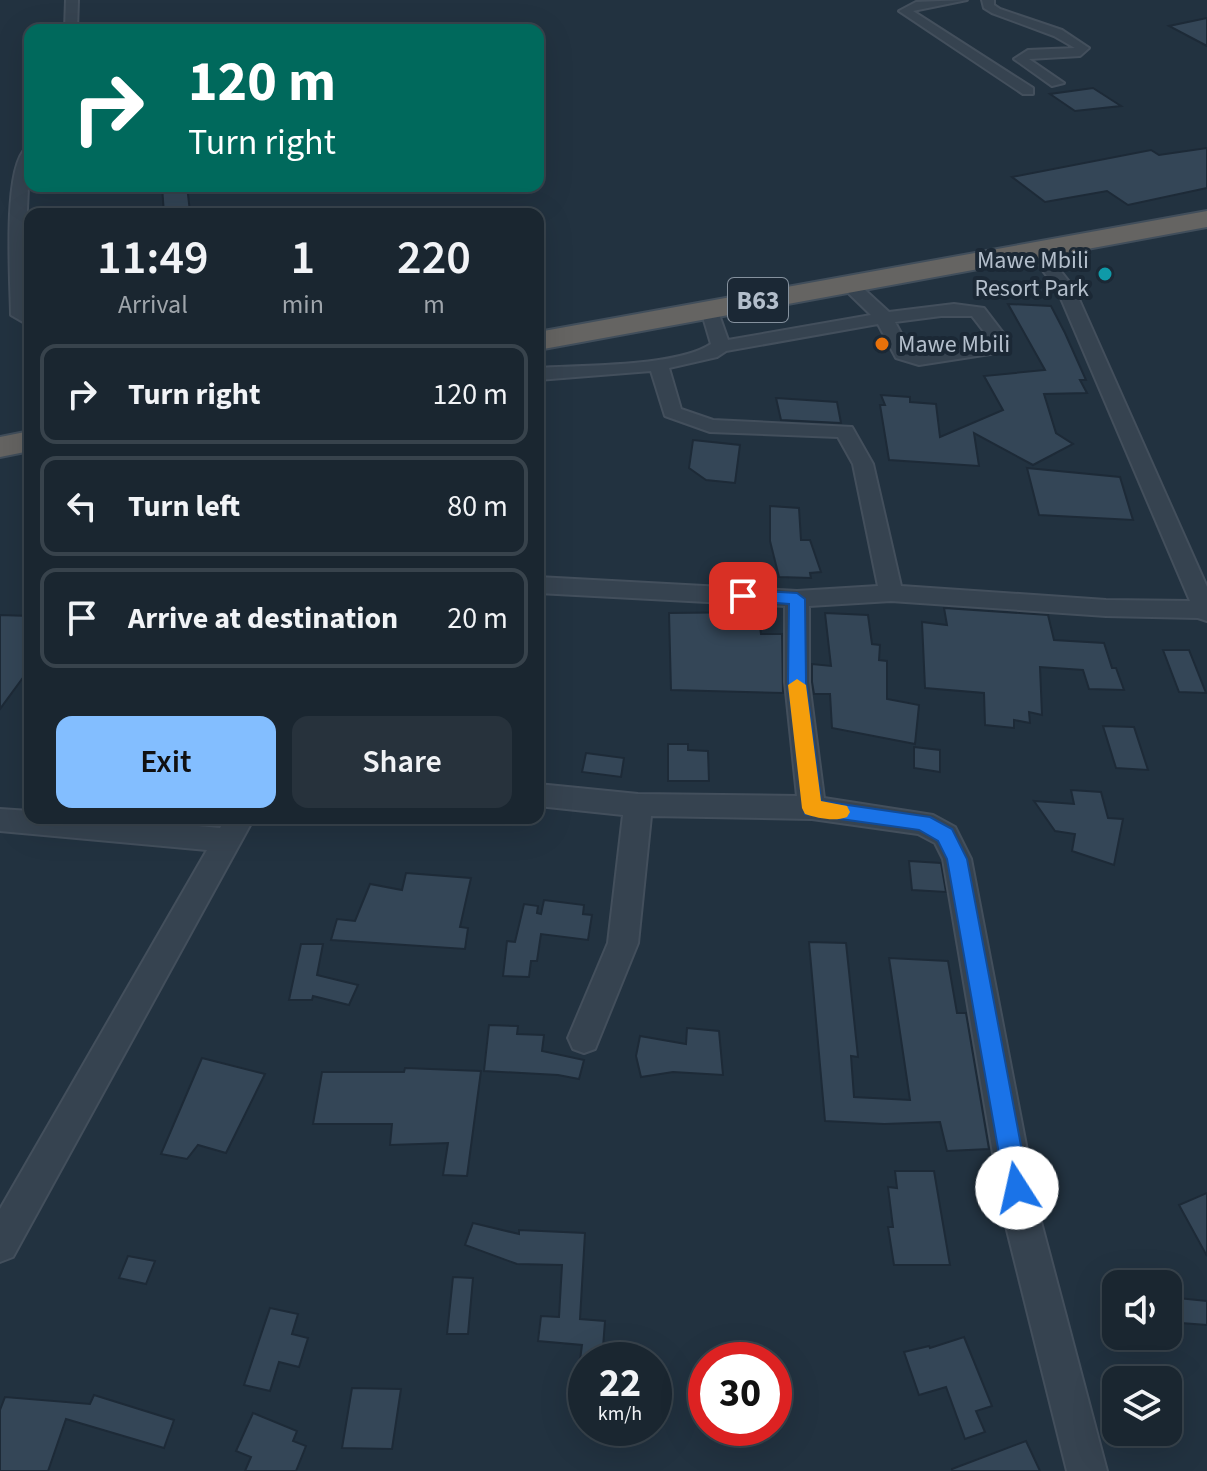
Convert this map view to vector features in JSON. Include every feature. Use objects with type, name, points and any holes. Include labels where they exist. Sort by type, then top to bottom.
[{"type":"highway","name":"B63","points":[[544,340],[1207,219]]},
{"type":"highway","name":"B63","points":[[977,259],[1045,263],[1116,262]]},
{"type":"highway","points":[[0,447],[24,442]]},
{"type":"street","points":[[71,24],[72,0]]},
{"type":"street","points":[[961,0],[916,5],[905,11],[1028,91]]},
{"type":"street","points":[[988,0],[988,6],[996,11],[1058,33],[1083,48],[1080,52],[1028,54],[1020,59],[1057,83]]},
{"type":"street","points":[[24,162],[20,315],[24,317]]},
{"type":"street","points":[[544,585],[797,599],[891,593],[1106,608],[1206,611],[1065,288],[1045,263]]},
{"type":"street","points":[[544,373],[689,361],[715,353],[721,346],[767,342],[883,316],[971,310],[978,312],[1001,342],[997,348],[909,358],[903,354],[883,316],[847,283]]},
{"type":"street","points":[[710,310],[721,346]]},
{"type":"street","points":[[658,364],[672,412],[710,426],[845,431],[863,464],[891,593]]},
{"type":"street","points":[[797,599],[797,682],[812,808]]},
{"type":"street","points":[[544,796],[638,805],[812,808],[923,823],[945,835],[957,859],[1022,1218],[1087,1471]]},
{"type":"street","points":[[584,1038],[623,943],[638,805]]},
{"type":"street","points":[[0,820],[24,821]]},
{"type":"street","points":[[0,1244],[234,829],[104,824]]},
{"type":"building","points":[[1207,18],[1207,46],[1169,26]]},
{"type":"building","points":[[1093,88],[1121,106],[1075,111],[1050,94]]},
{"type":"building","points":[[1207,148],[1207,188],[1128,205],[1107,191],[1045,202],[1012,177],[1151,150],[1159,155]]},
{"type":"building","points":[[162,192],[188,192],[190,208],[164,208]]},
{"type":"building","points":[[1008,304],[1051,306],[1065,333],[1086,380],[1080,380],[1087,393],[1044,394],[1056,433],[1073,444],[1033,465],[974,433],[979,466],[889,460],[880,405],[885,405],[881,395],[910,397],[910,402],[936,404],[940,437],[1003,410],[984,376],[1045,370]]},
{"type":"building","points":[[776,398],[837,402],[841,423],[781,420]]},
{"type":"building","points":[[693,440],[740,445],[735,483],[706,480],[689,468]]},
{"type":"building","points":[[1027,468],[1120,477],[1133,520],[1039,515]]},
{"type":"building","points":[[770,506],[799,508],[801,540],[810,540],[821,572],[810,573],[811,578],[779,577],[770,541]]},
{"type":"building","points":[[944,608],[1048,615],[1054,640],[1104,643],[1112,668],[1116,668],[1124,690],[1089,689],[1083,670],[1040,667],[1042,715],[1029,712],[1030,723],[1014,720],[1014,728],[985,725],[984,693],[925,688],[922,622],[947,625]]},
{"type":"building","points":[[758,612],[761,634],[782,634],[783,693],[671,690],[669,613]]},
{"type":"building","points":[[825,613],[868,615],[872,644],[880,645],[879,660],[887,661],[887,699],[919,705],[915,744],[832,728],[830,694],[814,694],[812,682],[812,664],[831,666]]},
{"type":"building","points":[[0,615],[24,616],[24,676],[0,709]]},
{"type":"building","points":[[1163,650],[1189,650],[1206,693],[1179,692]]},
{"type":"building","points":[[1103,726],[1134,727],[1148,770],[1116,768]]},
{"type":"building","points":[[668,744],[688,744],[688,750],[708,751],[709,781],[668,781]]},
{"type":"building","points":[[914,747],[940,750],[940,772],[914,768]]},
{"type":"building","points":[[586,753],[624,758],[621,777],[582,772]]},
{"type":"building","points":[[1071,790],[1101,792],[1108,818],[1123,819],[1114,865],[1072,851],[1075,834],[1055,831],[1034,801],[1074,804]]},
{"type":"building","points":[[909,861],[941,863],[946,892],[912,890]]},
{"type":"building","points":[[406,873],[471,878],[460,927],[468,928],[465,949],[331,940],[337,919],[355,921],[370,884],[402,890]]},
{"type":"building","points":[[544,900],[584,905],[583,914],[592,915],[588,940],[541,934],[537,961],[531,961],[529,977],[503,976],[507,941],[515,942],[524,904],[538,906],[537,913],[541,914]]},
{"type":"building","points":[[809,942],[846,943],[858,1057],[851,1056],[854,1097],[910,1100],[889,958],[948,961],[957,1013],[966,1013],[989,1149],[947,1151],[940,1122],[884,1124],[825,1121]]},
{"type":"building","points":[[301,944],[323,944],[317,975],[358,985],[349,1005],[313,996],[312,1000],[289,1000]]},
{"type":"building","points":[[489,1025],[518,1026],[517,1034],[544,1035],[542,1051],[584,1060],[579,1079],[484,1071]]},
{"type":"building","points":[[687,1028],[719,1031],[723,1075],[673,1072],[641,1077],[636,1056],[640,1036],[686,1044]]},
{"type":"building","points":[[202,1058],[265,1074],[226,1153],[198,1145],[187,1159],[161,1154]]},
{"type":"building","points":[[405,1068],[481,1071],[467,1176],[443,1175],[448,1143],[390,1145],[392,1124],[313,1124],[322,1072],[404,1072]]},
{"type":"building","points":[[895,1171],[934,1171],[950,1265],[894,1265],[888,1227],[893,1227],[888,1187],[897,1188]]},
{"type":"building","points":[[1207,1193],[1207,1256],[1179,1205]]},
{"type":"building","points":[[473,1223],[519,1234],[519,1230],[585,1233],[580,1319],[605,1321],[603,1342],[538,1341],[541,1316],[559,1317],[562,1265],[517,1264],[465,1245]]},
{"type":"building","points":[[128,1256],[155,1261],[146,1284],[119,1278]]},
{"type":"building","points":[[453,1277],[473,1278],[468,1334],[447,1334]]},
{"type":"building","points":[[1182,1298],[1207,1301],[1207,1325],[1182,1323]]},
{"type":"building","points":[[270,1308],[298,1314],[292,1334],[308,1338],[299,1367],[279,1362],[270,1391],[244,1385]]},
{"type":"building","points":[[964,1337],[992,1406],[976,1411],[985,1432],[965,1439],[946,1387],[919,1395],[904,1352],[930,1348]]},
{"type":"building","points":[[352,1388],[401,1389],[392,1449],[342,1448]]},
{"type":"building","points":[[94,1395],[174,1420],[164,1448],[66,1419],[48,1471],[0,1471],[0,1410],[5,1397],[90,1404]]},
{"type":"building","points":[[253,1413],[297,1431],[293,1441],[306,1446],[296,1471],[245,1471],[251,1457],[236,1451]]},
{"type":"building","points":[[1026,1441],[1040,1471],[952,1471],[952,1469]]},
{"type":"slow traffic","points":[[797,685],[812,808],[840,812]]},
{"type":"place","name":"Mawe Mbili Resort Park","points":[[1105,274]]},
{"type":"place","name":"Mawe Mbili","points":[[882,344]]},
{"type":"route","points":[[743,596],[797,599],[797,682],[812,808],[923,823],[945,835],[957,859],[1017,1188]]}]
